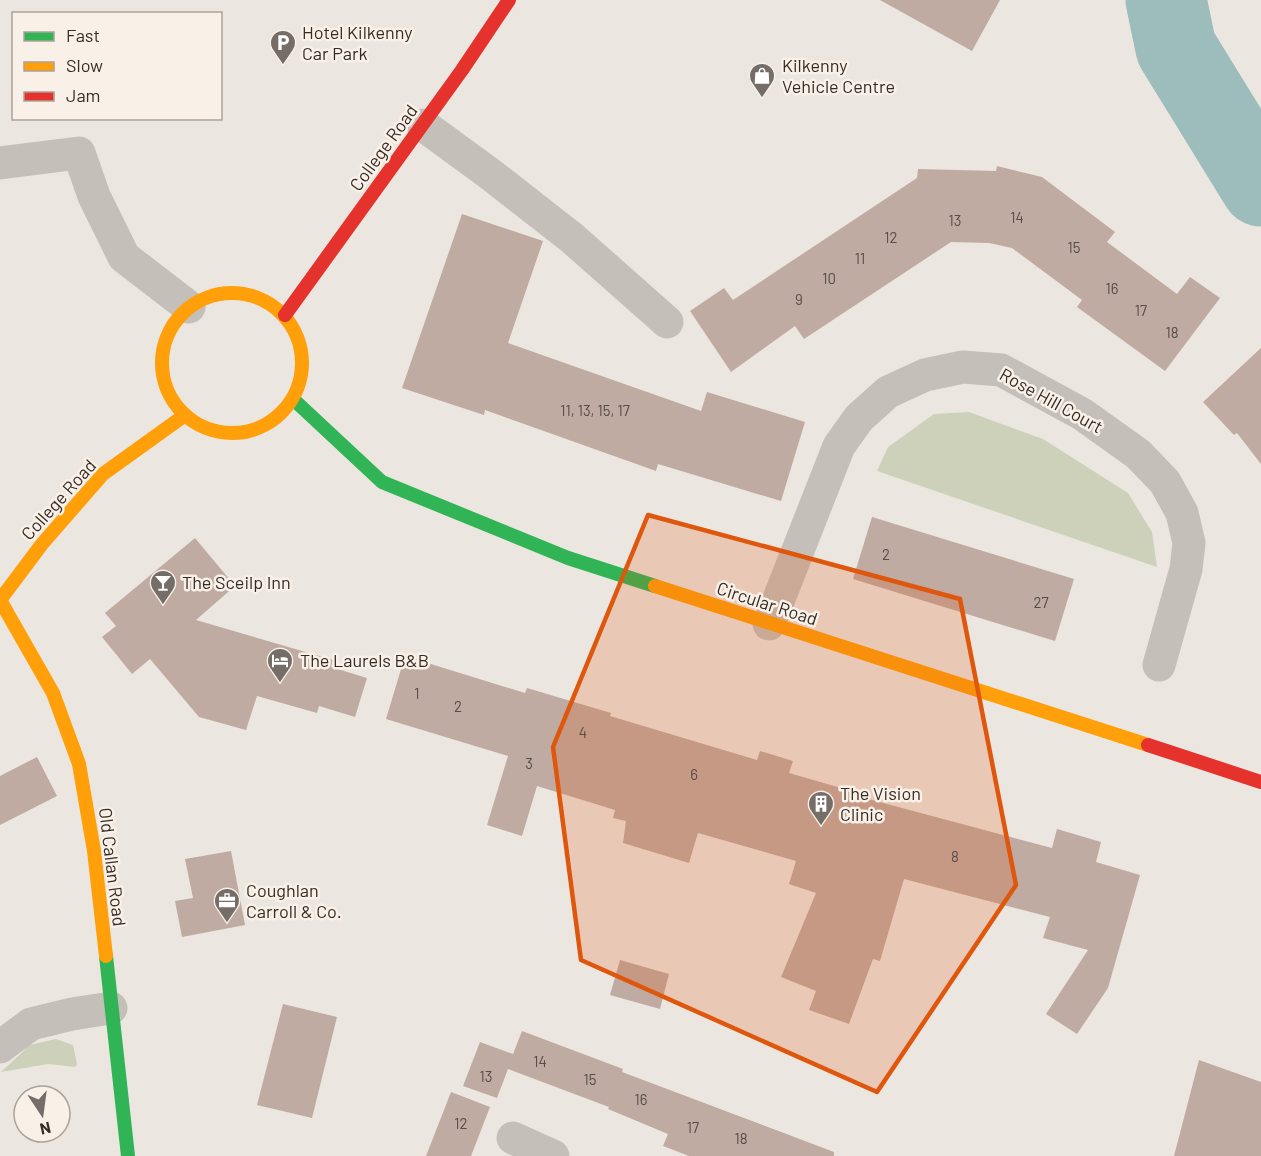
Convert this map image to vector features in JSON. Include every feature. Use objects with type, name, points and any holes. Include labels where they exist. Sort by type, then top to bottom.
[{"type":"main road","name":"College Road","points":[[285,315],[423,125],[509,0]]},
{"type":"main road","points":[[225,292],[259,297],[285,315],[299,339],[302,370],[293,399],[270,422],[240,433],[205,428],[185,415],[165,384],[162,355],[169,330],[189,306],[225,292]]},
{"type":"main road","name":"Circular Road","points":[[293,399],[382,482],[568,558],[1261,782]]},
{"type":"main road","name":"College Road","points":[[0,600],[42,544],[103,474],[185,415]]},
{"type":"main road","name":"Old Callan Road","points":[[0,600],[53,693],[79,764],[94,851],[128,1156]]},
{"type":"street","points":[[423,125],[572,238],[668,322]]},
{"type":"street","points":[[0,163],[78,153],[94,196],[124,257],[189,306]]},
{"type":"street","name":"Rose Hill Court","points":[[769,624],[839,446],[859,418],[888,392],[925,375],[963,367],[1001,370],[1082,414],[1138,454],[1165,482],[1182,513],[1189,543],[1186,569],[1159,665]]},
{"type":"street","points":[[0,1047],[31,1024],[111,1008]]},
{"type":"street","points":[[513,1138],[553,1156]]},
{"type":"highlighted area","points":[[648,515],[960,599],[1016,885],[877,1092],[581,960],[553,747]]},
{"type":"green space","points":[[969,412],[1043,439],[1128,493],[1152,532],[1157,567],[877,471],[888,447],[934,414]]},
{"type":"green space","points":[[56,1039],[73,1045],[77,1064],[75,1067],[48,1064],[1,1072],[30,1045]]},
{"type":"building","points":[[880,0],[1000,0],[972,51]]},
{"type":"building","points":[[997,166],[1042,177],[1115,232],[1107,242],[1177,294],[1190,277],[1220,298],[1165,371],[1077,307],[1082,300],[1012,248],[989,243],[951,242],[804,339],[795,326],[731,372],[690,311],[724,288],[733,300],[917,178],[918,169],[996,171]]},
{"type":"building","points":[[462,214],[543,241],[508,343],[701,411],[707,392],[805,422],[781,501],[658,464],[656,471],[485,410],[484,415],[402,388]]},
{"type":"building","points":[[1261,348],[1261,464],[1237,433],[1234,435],[1203,402]]},
{"type":"building","points":[[872,517],[1074,579],[1055,641],[853,579]]},
{"type":"building","points":[[195,538],[235,586],[196,620],[333,660],[331,667],[367,678],[355,717],[319,706],[317,713],[257,696],[246,730],[199,717],[150,659],[132,674],[102,637],[116,626],[105,613]]},
{"type":"building","points":[[405,656],[525,693],[527,688],[611,713],[610,716],[757,760],[760,751],[793,761],[789,773],[862,794],[861,797],[1052,848],[1057,829],[1101,842],[1096,862],[1140,875],[1108,988],[1077,1034],[1046,1014],[1088,950],[1043,938],[1050,917],[904,879],[880,961],[873,959],[849,1024],[809,1010],[816,991],[781,977],[816,893],[789,884],[796,861],[698,833],[689,863],[623,843],[626,821],[613,818],[615,810],[537,786],[522,836],[487,825],[508,756],[386,719]]},
{"type":"building","points":[[37,757],[57,796],[0,825],[0,776]]},
{"type":"building","points":[[231,851],[245,925],[182,937],[175,901],[193,898],[185,859]]},
{"type":"building","points":[[620,960],[669,974],[660,1009],[610,995]]},
{"type":"building","points":[[283,1004],[337,1017],[312,1118],[257,1105]]},
{"type":"building","points":[[522,1031],[623,1069],[622,1072],[834,1152],[834,1156],[689,1156],[663,1146],[668,1134],[608,1109],[609,1107],[508,1069],[497,1098],[463,1086],[480,1042],[513,1054]]},
{"type":"building","points":[[1199,1060],[1261,1082],[1261,1156],[1174,1156]]},
{"type":"building","points":[[451,1092],[490,1107],[471,1156],[426,1156]]},
{"type":"waterway","points":[[1166,0],[1176,48],[1261,186]]},
{"type":"traffic: fast","points":[[293,399],[382,482],[568,558],[655,586]]},
{"type":"traffic: fast","points":[[106,956],[128,1156]]},
{"type":"traffic: slow","points":[[232,293],[259,299],[271,305],[281,314],[290,324],[296,336],[302,363],[296,390],[290,402],[281,412],[271,421],[259,427],[232,433],[205,427],[193,421],[183,412],[174,402],[168,390],[162,363],[168,336],[174,324],[183,314],[193,305],[205,299],[232,293]]},
{"type":"traffic: slow","points":[[0,600],[42,544],[103,474],[185,415]]},
{"type":"traffic: slow","points":[[655,586],[1148,745]]},
{"type":"traffic: slow","points":[[0,600],[53,693],[79,764],[94,851],[106,956]]},
{"type":"traffic: jam","points":[[285,315],[462,70],[509,0]]},
{"type":"traffic: jam","points":[[1148,745],[1261,782]]},
{"type":"place","name":"Hotel Kilkenny Car Park","points":[[283,66]]},
{"type":"place","name":"Kilkenny Vehicle Centre","points":[[762,99]]},
{"type":"place","name":"The Sceilp Inn","points":[[163,606]]},
{"type":"place","name":"The Laurels B&B","points":[[280,684]]},
{"type":"place","name":"The Vision Clinic","points":[[821,827]]},
{"type":"place","name":"Coughlan Carroll & Co.","points":[[227,924]]}]
